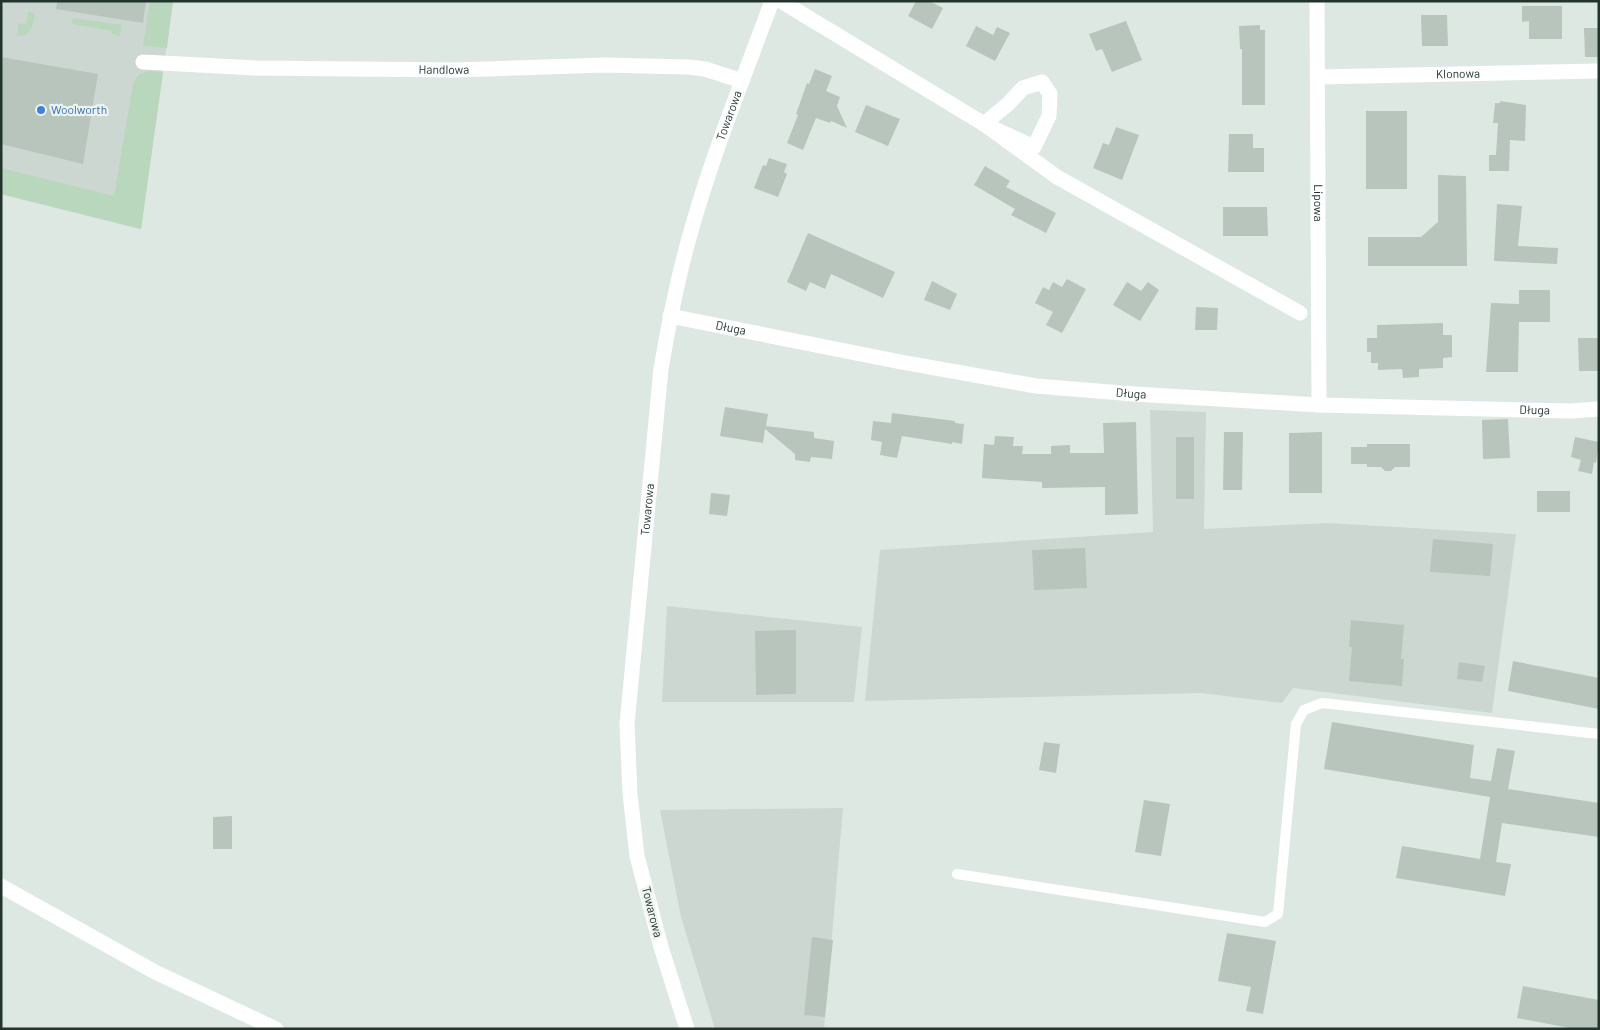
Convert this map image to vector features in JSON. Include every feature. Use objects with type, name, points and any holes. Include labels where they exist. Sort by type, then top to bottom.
[{"type":"street","name":"Towarowa","points":[[687,1029],[661,947],[637,856],[630,794],[627,724],[661,368],[670,316],[691,231],[724,128],[772,1]]},
{"type":"street","points":[[781,1],[984,124],[1056,177],[1300,313]]},
{"type":"street","name":"Lipowa","points":[[1317,1],[1320,405]]},
{"type":"street","name":"Handlowa","points":[[143,62],[256,68],[445,70],[604,65],[689,67],[705,69],[742,81]]},
{"type":"street","name":"Klonowa","points":[[1318,77],[1599,71]]},
{"type":"street","points":[[1042,82],[1050,94],[1049,116],[1034,147],[984,124],[1008,104],[1023,88],[1042,82]]},
{"type":"street","name":"Długa","points":[[670,316],[901,362],[1036,386],[1320,405],[1571,411],[1599,409]]},
{"type":"street","points":[[1,886],[155,972],[276,1029]]},
{"type":"lane","points":[[957,874],[1265,922],[1278,914],[1296,724],[1304,710],[1322,703],[1599,734]]},
{"type":"shaded area","points":[[1,1],[173,1],[141,229],[1,194]]},
{"type":"shaded area","points":[[1150,410],[1206,412],[1204,529],[1328,523],[1516,534],[1492,713],[1293,688],[1282,703],[1201,693],[865,701],[880,550],[1153,532]]},
{"type":"shaded area","points":[[667,606],[862,627],[854,702],[662,702]]},
{"type":"shaded area","points":[[843,808],[824,1029],[715,1029],[681,917],[660,810]]},
{"type":"green space","points":[[150,1],[173,1],[167,48],[143,46]]},
{"type":"green space","points":[[28,11],[32,12],[35,16],[31,29],[25,35],[17,36],[19,23],[26,24]]},
{"type":"green space","points":[[73,18],[122,25],[120,36],[112,34],[112,31],[72,24]]},
{"type":"green space","points":[[149,71],[163,72],[141,229],[1,194],[1,168],[114,196],[133,84],[138,75]]},
{"type":"building","points":[[57,1],[146,1],[143,23],[56,9]]},
{"type":"building","points":[[916,1],[929,1],[943,8],[932,29],[908,16]]},
{"type":"building","points":[[1522,6],[1562,6],[1562,39],[1529,39],[1529,21],[1522,22]]},
{"type":"building","points":[[1421,15],[1447,15],[1448,46],[1422,46]]},
{"type":"building","points":[[1126,21],[1142,60],[1112,72],[1102,49],[1096,51],[1089,34]]},
{"type":"building","points":[[1260,25],[1260,30],[1265,30],[1265,105],[1242,105],[1242,49],[1240,49],[1239,26]]},
{"type":"building","points":[[976,26],[993,35],[997,27],[1010,33],[995,61],[966,46]]},
{"type":"building","points":[[1584,28],[1599,28],[1599,57],[1585,57]]},
{"type":"building","points":[[1,57],[98,74],[83,164],[1,144]]},
{"type":"building","points":[[815,69],[832,76],[826,91],[840,97],[837,106],[847,128],[831,121],[830,123],[816,118],[803,150],[787,143],[798,115],[796,114],[807,83],[809,84]]},
{"type":"building","points":[[1500,101],[1526,105],[1525,141],[1510,140],[1509,171],[1489,171],[1489,155],[1496,155],[1498,123],[1493,123],[1495,103],[1500,103]]},
{"type":"building","points":[[866,105],[900,119],[888,146],[855,132]]},
{"type":"building","points":[[1366,111],[1407,111],[1407,189],[1366,189]]},
{"type":"building","points":[[1116,127],[1139,135],[1122,180],[1093,168],[1103,143],[1109,145]]},
{"type":"building","points":[[1229,134],[1253,134],[1253,148],[1264,148],[1264,172],[1228,172]]},
{"type":"building","points":[[769,158],[787,164],[784,172],[787,174],[778,197],[754,188],[763,165],[766,166]]},
{"type":"building","points":[[985,166],[1010,181],[1006,187],[1056,213],[1046,233],[1011,215],[1015,209],[974,185]]},
{"type":"building","points":[[1438,175],[1466,176],[1467,266],[1368,266],[1368,237],[1421,237],[1438,222]]},
{"type":"building","points":[[1497,204],[1522,206],[1518,246],[1558,248],[1557,264],[1494,261]]},
{"type":"building","points":[[1223,207],[1267,207],[1268,236],[1223,236]]},
{"type":"building","points":[[808,233],[895,272],[883,298],[831,274],[825,289],[810,282],[806,291],[787,282]]},
{"type":"building","points":[[1067,279],[1086,289],[1062,333],[1046,325],[1053,312],[1035,303],[1043,287],[1049,290],[1053,282],[1062,287]]},
{"type":"building","points":[[932,281],[957,294],[950,310],[924,300]]},
{"type":"building","points":[[1127,282],[1141,291],[1148,282],[1159,290],[1140,321],[1113,305]]},
{"type":"building","points":[[1519,290],[1550,290],[1550,322],[1519,322],[1518,372],[1486,372],[1491,303],[1519,304]]},
{"type":"building","points":[[1196,307],[1218,308],[1217,330],[1195,330]]},
{"type":"building","points":[[1443,323],[1443,335],[1452,335],[1452,357],[1443,358],[1443,368],[1419,369],[1419,377],[1403,378],[1402,369],[1378,370],[1378,363],[1371,363],[1371,352],[1367,352],[1367,338],[1377,338],[1377,325]]},
{"type":"building","points":[[1578,338],[1599,338],[1599,371],[1579,371]]},
{"type":"building","points":[[725,407],[768,414],[766,426],[814,432],[814,438],[834,441],[832,459],[811,457],[810,462],[795,460],[795,454],[765,429],[763,443],[720,436]]},
{"type":"building","points":[[892,413],[955,421],[955,423],[964,424],[962,444],[902,436],[897,458],[880,455],[882,442],[871,440],[873,421],[891,423]]},
{"type":"building","points":[[1508,419],[1510,458],[1483,459],[1482,420]]},
{"type":"building","points":[[1136,422],[1138,514],[1105,515],[1105,487],[1042,488],[1042,482],[982,478],[984,444],[994,445],[995,436],[1014,437],[1013,446],[1023,446],[1022,454],[1051,454],[1051,446],[1070,445],[1070,453],[1104,453],[1103,423]]},
{"type":"building","points":[[1224,432],[1243,432],[1242,490],[1223,490]]},
{"type":"building","points":[[1322,432],[1322,493],[1289,493],[1289,433]]},
{"type":"building","points":[[1176,437],[1194,437],[1194,499],[1176,499]]},
{"type":"building","points":[[1575,437],[1599,442],[1596,463],[1594,462],[1592,474],[1578,471],[1581,460],[1571,457]]},
{"type":"building","points":[[1367,444],[1410,444],[1410,467],[1395,467],[1391,471],[1385,471],[1381,467],[1367,467],[1367,464],[1351,464],[1351,447],[1367,447]]},
{"type":"building","points":[[1537,491],[1570,491],[1570,512],[1537,512]]},
{"type":"building","points":[[711,493],[730,495],[727,516],[709,514]]},
{"type":"building","points":[[1433,539],[1493,544],[1490,576],[1430,572]]},
{"type":"building","points":[[1085,548],[1087,588],[1034,590],[1032,550]]},
{"type":"building","points":[[1351,620],[1404,625],[1401,659],[1404,659],[1402,686],[1349,681],[1352,647],[1349,647]]},
{"type":"building","points":[[796,630],[796,694],[756,695],[755,631]]},
{"type":"building","points":[[1513,661],[1599,678],[1599,709],[1508,691]]},
{"type":"building","points":[[1459,662],[1485,666],[1482,682],[1457,679]]},
{"type":"building","points":[[1332,722],[1474,745],[1470,778],[1491,781],[1497,748],[1515,751],[1508,789],[1599,803],[1599,837],[1502,823],[1496,862],[1511,864],[1505,896],[1396,878],[1402,846],[1480,859],[1490,797],[1324,769]]},
{"type":"building","points":[[1044,742],[1060,744],[1056,773],[1039,770]]},
{"type":"building","points":[[1144,800],[1170,804],[1161,856],[1135,852]]},
{"type":"building","points":[[232,816],[232,849],[213,849],[213,817]]},
{"type":"building","points":[[1227,933],[1276,941],[1263,1014],[1246,1011],[1251,987],[1218,981]]},
{"type":"building","points":[[812,937],[833,940],[825,1017],[804,1015]]},
{"type":"building","points":[[1523,986],[1599,1000],[1599,1029],[1575,1029],[1517,1018]]},
{"type":"place","name":"Woolworth","points":[[41,110]]}]
